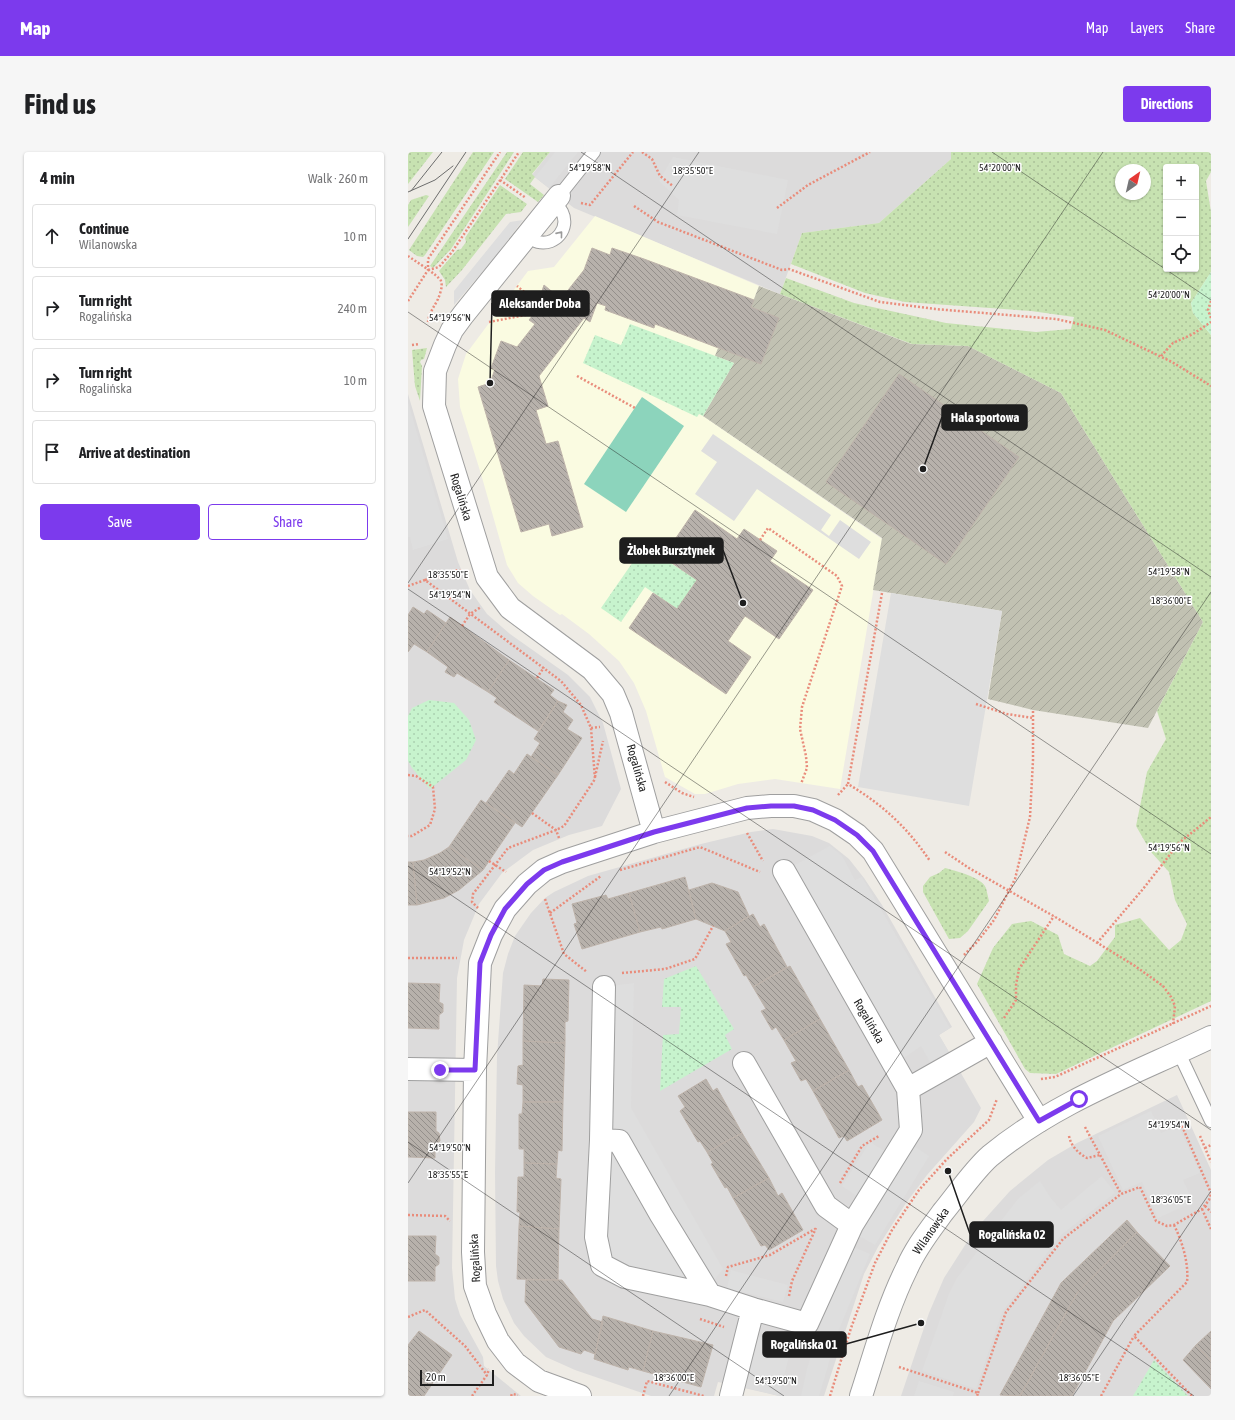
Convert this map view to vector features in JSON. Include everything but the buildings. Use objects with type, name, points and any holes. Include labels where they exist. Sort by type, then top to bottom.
[{"type":"street","name":"Rogalińska","points":[[558,204],[528,235],[452,330],[435,371],[434,406],[487,577],[510,608],[592,669],[612,694],[621,713],[654,832]]},
{"type":"street","name":"Rogalińska","points":[[580,1396],[539,1381],[515,1363],[498,1341],[485,1314],[476,1286],[473,1252],[475,1070],[480,963],[491,935],[505,909],[527,884],[544,870],[562,862],[654,832],[747,808],[794,806],[813,810],[835,820],[857,835],[873,851],[1039,1121]]},
{"type":"street","name":"Rogalińska","points":[[771,870],[908,1089]]},
{"type":"street","points":[[604,978],[601,1140],[596,1237],[602,1266],[625,1277],[710,1295],[807,1324],[852,1225],[911,1130],[908,1089],[991,1042]]},
{"type":"street","name":"Wilanowska","points":[[861,1396],[891,1303],[907,1266],[924,1238],[963,1186],[989,1157],[1039,1121],[1079,1099],[1211,1037]]},
{"type":"street","points":[[744,1063],[826,1206],[852,1225]]},
{"type":"street","points":[[408,1069],[475,1070]]},
{"type":"street","points":[[601,1140],[619,1141],[661,1215],[710,1295]]},
{"type":"street","points":[[731,1396],[754,1309]]},
{"type":"lane","name":"Rogalińska","points":[[558,204],[594,152]]},
{"type":"lane","points":[[1179,1052],[1211,1121]]},
{"type":"path","points":[[408,301],[428,270],[428,259],[500,152]]},
{"type":"path","points":[[428,270],[439,267],[452,252],[519,152]]},
{"type":"path","points":[[558,204],[571,206],[582,203],[590,205],[633,152]]},
{"type":"path","points":[[642,152],[652,159],[660,176],[672,186]]},
{"type":"path","points":[[777,208],[808,185],[870,152]]},
{"type":"path","points":[[500,180],[522,196]]},
{"type":"path","points":[[634,206],[658,222],[709,242],[782,270],[789,269],[880,302],[935,309],[1056,319],[1105,330],[1161,356],[1211,386]]},
{"type":"path","points":[[408,256],[437,276],[441,281],[441,288],[437,300],[429,314],[428,323]]},
{"type":"path","points":[[486,322],[531,314],[540,305],[512,282]]},
{"type":"path","points":[[1211,301],[1208,310],[1211,318]]},
{"type":"path","points":[[1161,356],[1173,343],[1193,334],[1211,322]]},
{"type":"path","points":[[412,345],[419,344]]},
{"type":"path","points":[[577,376],[635,408]]},
{"type":"path","points":[[760,540],[768,528],[837,576],[842,586],[802,707],[800,729],[807,768],[801,784],[797,786]]},
{"type":"path","points":[[408,586],[458,570],[464,572]]},
{"type":"path","points":[[425,580],[561,681],[581,705],[591,728],[595,779]]},
{"type":"path","points":[[834,800],[848,784],[882,593]]},
{"type":"path","points":[[462,626],[470,614],[476,610]]},
{"type":"path","points":[[537,678],[547,663]]},
{"type":"path","points":[[976,704],[1008,714],[1033,718]]},
{"type":"path","points":[[947,970],[977,942],[994,920],[1015,879],[1030,817],[1033,760],[1033,710]]},
{"type":"path","points":[[591,728],[597,727]]},
{"type":"path","points":[[482,911],[472,902],[473,894],[508,848],[564,826],[595,779],[605,734]]},
{"type":"path","points":[[408,775],[416,776],[433,787],[435,809],[430,825],[412,836],[408,836]]},
{"type":"path","points":[[661,778],[682,792],[699,798]]},
{"type":"path","points":[[848,784],[868,795],[886,809],[917,842],[930,860]]},
{"type":"path","points":[[532,813],[556,830],[559,838]]},
{"type":"path","points":[[1097,943],[1143,889],[1179,843],[1211,817]]},
{"type":"path","points":[[745,829],[771,870]]},
{"type":"path","points":[[616,871],[700,847],[771,870]]},
{"type":"path","points":[[945,852],[1009,892],[1054,916],[1135,966],[1163,986],[1174,1003],[1173,1024]]},
{"type":"path","points":[[489,861],[506,872]]},
{"type":"path","points":[[550,913],[601,876]]},
{"type":"path","points":[[543,893],[564,954],[604,978],[665,969],[695,959],[713,926]]},
{"type":"path","points":[[1002,1022],[1005,1015],[1012,1008],[1016,1000],[1018,970],[1054,916]]},
{"type":"path","points":[[408,958],[464,958]]},
{"type":"path","points":[[1040,1079],[1055,1077],[1211,1006]]},
{"type":"path","points":[[899,1367],[977,1395],[1006,1312],[1063,1239],[1121,1194],[1140,1187],[1156,1221],[1166,1226],[1174,1225],[1202,1209],[1209,1200],[1211,1193],[1182,1126]]},
{"type":"path","points":[[1085,1127],[1121,1194]]},
{"type":"path","points":[[783,1317],[792,1281],[826,1206],[862,1146],[881,1134]]},
{"type":"path","points":[[1069,1136],[1071,1144],[1080,1154],[1087,1158],[1100,1155]]},
{"type":"path","points":[[1205,1148],[1211,1145]]},
{"type":"path","points":[[1205,1206],[1211,1212]]},
{"type":"path","points":[[1202,1209],[1211,1229]]},
{"type":"path","points":[[408,1215],[445,1216],[450,1221]]},
{"type":"path","points":[[1101,1396],[1134,1336],[1187,1282],[1188,1271],[1178,1233],[1174,1225]]},
{"type":"path","points":[[408,1317],[425,1310],[465,1346],[487,1375],[472,1396]]},
{"type":"path","points":[[1134,1336],[1192,1396]]},
{"type":"path","points":[[643,1396],[647,1382],[704,1396]]},
{"type":"shaded area","points":[[550,152],[951,152],[951,159],[879,223],[802,233],[780,294],[574,208],[532,175]]},
{"type":"shaded area","points":[[555,152],[578,152],[549,188],[535,177]]},
{"type":"shaded area","points":[[673,157],[788,180],[777,234],[677,215],[679,200],[659,181]]},
{"type":"shaded area","points":[[595,216],[759,286],[751,307],[779,318],[761,364],[734,363],[703,416],[882,539],[840,789],[775,779],[738,784],[705,794],[695,794],[665,777],[646,711],[634,683],[619,661],[589,634],[562,614],[560,615],[533,596],[518,583],[507,565],[460,407],[458,379],[466,354],[528,271],[554,267]]},
{"type":"shaded area","points":[[523,220],[495,257],[454,305],[454,291],[510,222]]},
{"type":"shaded area","points":[[759,286],[911,344],[968,346],[1061,393],[1203,622],[1148,728],[1033,710],[988,699],[1002,611],[873,590],[882,538],[703,416],[734,363],[715,356],[718,348],[761,363],[779,318],[751,307]]},
{"type":"shaded area","points":[[408,394],[458,562],[470,590],[487,614],[510,634],[568,675],[590,697],[603,723],[621,789],[602,826],[569,835],[533,850],[502,873],[479,904],[464,940],[457,978],[452,1268],[455,1299],[460,1315],[483,1357],[484,1366],[521,1396],[408,1396]]},
{"type":"shaded area","points":[[408,402],[448,539],[413,550],[410,537],[408,537]]},
{"type":"shaded area","points":[[713,434],[831,515],[821,530],[829,536],[840,520],[871,542],[859,559],[757,489],[734,521],[695,494],[717,462],[701,451]]},
{"type":"shaded area","points":[[891,593],[1002,611],[969,806],[858,787]]},
{"type":"shaded area","points":[[773,829],[812,836],[829,843],[849,859],[864,878],[882,905],[952,1027],[939,1035],[981,1108],[974,1122],[927,1175],[906,1203],[878,1247],[864,1274],[824,1396],[779,1396],[718,1382],[714,1396],[651,1396],[575,1370],[546,1357],[524,1336],[514,1323],[503,1299],[496,1266],[495,1172],[497,1056],[503,973],[515,936],[531,913],[545,898],[554,892],[588,876],[701,844],[751,832]]},
{"type":"shaded area","points":[[830,846],[842,856],[855,880],[862,877],[950,1028],[939,1035],[949,1052],[930,1062],[921,1046],[898,1062],[786,870]]},
{"type":"shaded area","points":[[634,983],[631,1108],[723,1269],[713,1281],[625,1277],[596,1237],[604,987]]},
{"type":"shaded area","points":[[1177,1095],[1211,1170],[1211,1396],[901,1396],[929,1313],[944,1278],[974,1231],[1010,1191],[1048,1160],[1077,1143]]},
{"type":"shaded area","points":[[1151,1111],[1161,1133],[1178,1125],[1200,1173],[1183,1180],[1193,1202],[1158,1218],[1142,1182],[1123,1190],[1098,1136]]},
{"type":"shaded area","points":[[870,1142],[886,1152],[858,1197],[842,1186]]},
{"type":"shaded area","points":[[914,1146],[929,1156],[875,1245],[859,1236]]},
{"type":"shaded area","points":[[1102,1176],[1115,1193],[1061,1235],[1002,1312],[976,1389],[922,1371],[949,1294],[957,1278],[1018,1199],[1040,1181],[1050,1197],[1061,1210]]},
{"type":"shaded area","points":[[854,1247],[870,1254],[838,1332],[819,1396],[801,1396],[807,1369],[826,1307]]},
{"type":"shaded area","points":[[731,1270],[788,1285],[783,1302],[727,1288]]},
{"type":"shaded area","points":[[775,1332],[794,1336],[779,1396],[743,1387],[755,1336],[772,1340]]},
{"type":"shaded area","points":[[919,1381],[954,1392],[953,1396],[914,1396]]},
{"type":"green space","points":[[408,152],[433,152],[408,184]]},
{"type":"green space","points":[[473,152],[494,152],[425,255],[423,257],[417,256],[409,250]]},
{"type":"green space","points":[[507,152],[514,152],[451,249],[433,268],[430,266]]},
{"type":"green space","points":[[523,152],[550,152],[532,174],[535,177],[530,184],[544,195],[538,202],[505,179]]},
{"type":"green space","points":[[951,152],[1211,152],[1211,172],[1206,181],[1211,212],[1211,272],[1191,303],[1193,313],[1211,335],[1211,1001],[1056,1074],[1030,1073],[1025,1069],[977,984],[993,948],[1012,924],[1031,921],[1058,935],[1064,954],[1090,966],[1097,961],[1115,937],[1115,925],[1140,918],[1169,950],[1181,940],[1187,924],[1175,900],[1169,872],[1151,852],[1136,826],[1147,772],[1166,739],[1157,711],[1203,622],[1061,393],[968,346],[912,344],[780,294],[786,278],[854,303],[946,323],[1036,332],[1071,329],[1074,317],[1031,311],[905,302],[865,293],[791,264],[802,233],[879,223],[951,159]]},
{"type":"green space","points":[[500,185],[527,204],[521,212],[506,214],[462,270],[446,287],[445,280],[439,271],[466,242],[465,238]]},
{"type":"green space","points":[[426,195],[429,196],[408,227],[408,205],[411,200]]},
{"type":"green space","points":[[1211,272],[1211,335],[1193,313],[1191,303]]},
{"type":"green space","points":[[630,324],[734,363],[703,416],[699,414],[697,417],[583,363],[595,335],[621,345]]},
{"type":"green space","points":[[427,348],[424,359],[420,362],[422,366],[420,401],[415,386],[412,350]]},
{"type":"green space","points":[[642,397],[684,426],[626,512],[584,484]]},
{"type":"green space","points":[[644,546],[697,580],[677,609],[645,587],[621,622],[601,608]]},
{"type":"green space","points":[[429,700],[454,703],[469,720],[476,740],[466,760],[430,789],[408,761],[408,716],[412,708]]},
{"type":"green space","points":[[945,868],[968,875],[984,884],[989,901],[968,931],[960,938],[949,939],[923,892],[923,886],[930,877],[939,873]]},
{"type":"green space","points":[[696,966],[734,1029],[725,1035],[732,1049],[660,1091],[663,1035],[679,1034],[681,1007],[662,1007],[664,979]]},
{"type":"green space","points":[[1154,1360],[1188,1396],[1133,1396]]},
{"type":"tram line","points":[[411,191],[442,152]]},
{"type":"tram line","points":[[408,239],[466,152]]},
{"type":"tram line","points":[[408,192],[435,180],[453,166]]},
{"type":"place","name":"Aleksander Doba","points":[[490,383]]},
{"type":"place","name":"Hala sportowa","points":[[923,469]]},
{"type":"place","name":"Żłobek Bursztynek","points":[[743,603]]},
{"type":"place","name":"Rogalińska 02","points":[[948,1171]]},
{"type":"place","name":"Rogalińska 01","points":[[921,1323]]},
{"type":"route","points":[[440,1070],[475,1070],[480,963],[491,935],[505,909],[527,884],[544,870],[562,862],[654,832],[747,808],[794,806],[813,810],[835,820],[857,835],[873,851],[1039,1121],[1079,1099]]}]
